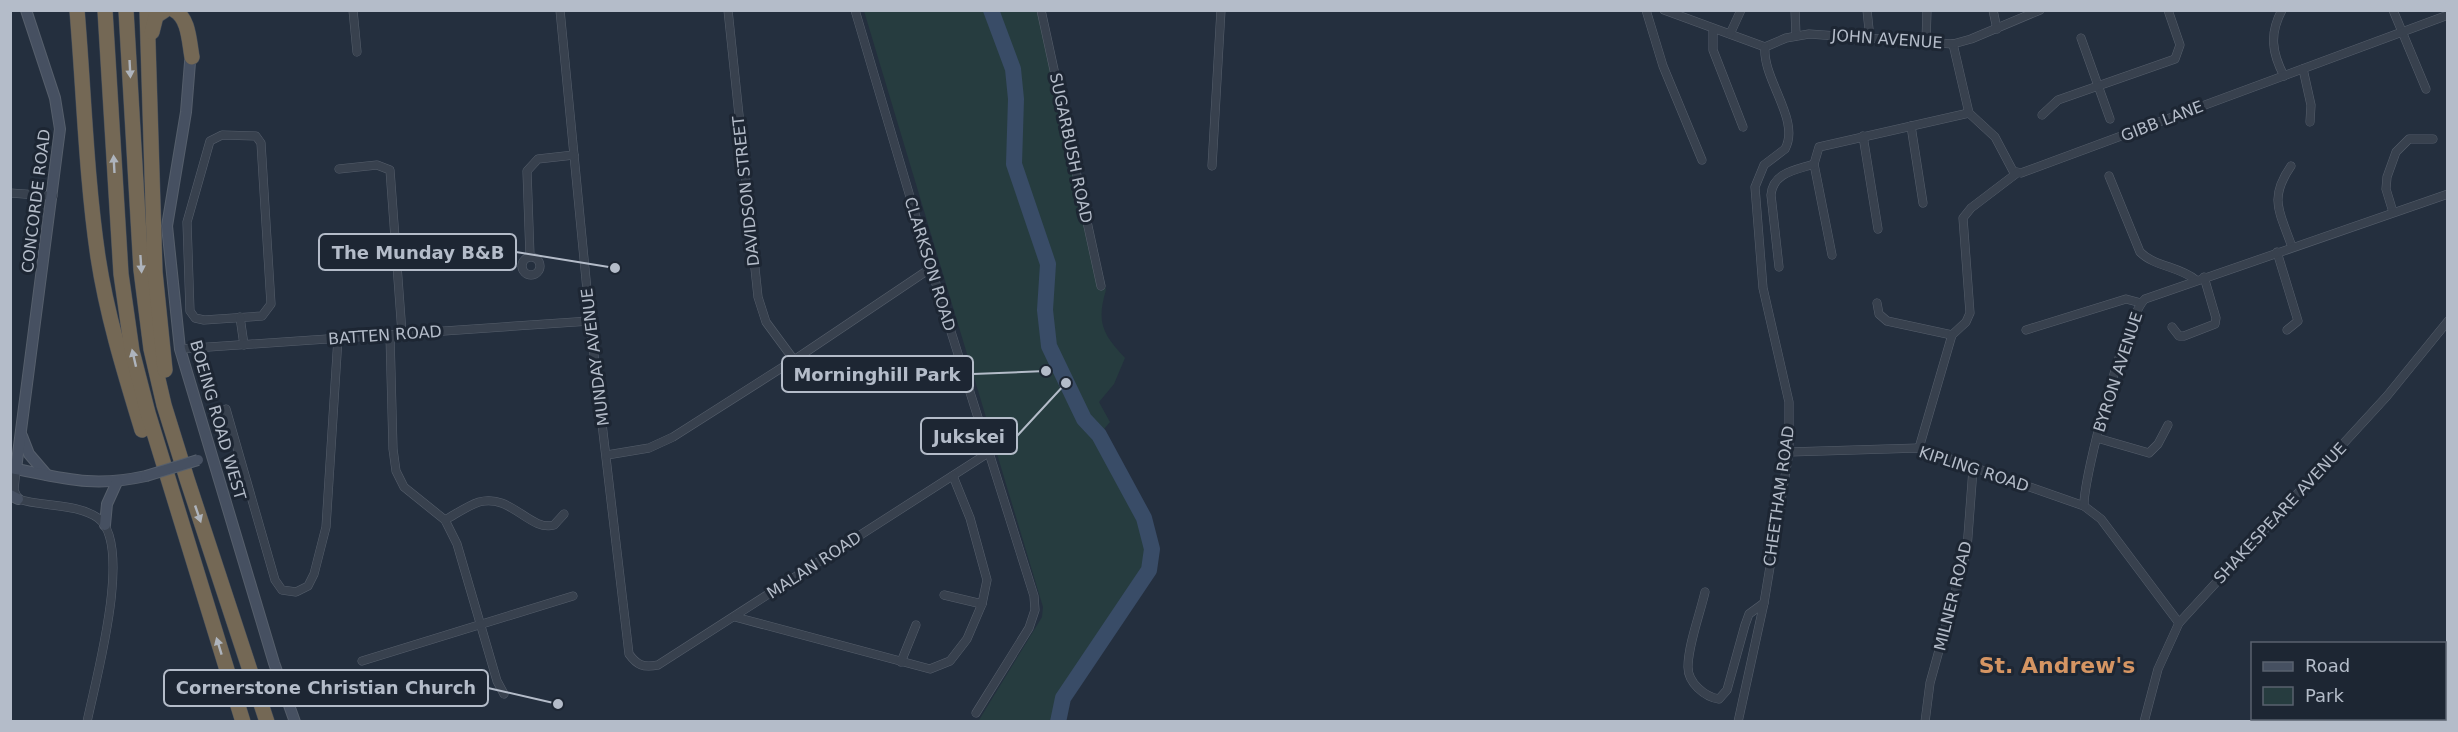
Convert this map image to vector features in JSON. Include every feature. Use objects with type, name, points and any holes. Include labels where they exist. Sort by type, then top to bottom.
[{"type":"highway","points":[[105,10],[126,313],[148,413],[243,722]]},
{"type":"highway","points":[[126,10],[145,312],[164,405],[267,722]]},
{"type":"highway","points":[[174,10],[181,15],[185,23],[192,57]]},
{"type":"highway","points":[[156,12],[152,34],[150,75],[155,272],[163,354],[187,479]]},
{"type":"highway","points":[[77,15],[86,153],[98,258],[109,311],[121,364],[153,463],[204,599]]},
{"type":"highway","points":[[230,684],[238,722]]},
{"type":"street","name":"CONCORDE ROAD","points":[[13,469],[21,437],[59,139],[58,110],[26,10]]},
{"type":"street","name":"BOEING ROAD WEST","points":[[188,10],[192,57],[186,112],[167,226],[180,349],[274,663],[295,722]]},
{"type":"street","points":[[353,10],[357,52]]},
{"type":"street","name":"MUNDAY AVENUE","points":[[560,10],[590,321],[629,654],[637,664]]},
{"type":"street","name":"DAVIDSON STREET","points":[[728,10],[758,297],[766,322],[794,360]]},
{"type":"street","name":"CLARKSON ROAD","points":[[855,10],[931,268],[1031,585],[1035,610],[1029,628],[976,713]]},
{"type":"street","name":"SUGARBUSH ROAD","points":[[1041,10],[1101,286]]},
{"type":"street","points":[[1212,166],[1221,10]]},
{"type":"street","points":[[1646,10],[1662,66],[1702,160]]},
{"type":"street","points":[[1730,34],[1741,10]]},
{"type":"street","points":[[1795,10],[1796,36]]},
{"type":"street","points":[[1866,10],[1870,39]]},
{"type":"street","points":[[1926,42],[1927,10]]},
{"type":"street","points":[[1993,10],[1997,29]]},
{"type":"street","name":"JOHN AVENUE","points":[[1765,47],[1796,36],[1817,34],[1953,44],[1997,29],[2040,10]]},
{"type":"street","points":[[2042,115],[2058,100],[2175,58],[2180,45],[2168,10]]},
{"type":"street","points":[[2282,10],[2275,23],[2272,40],[2274,54],[2284,76]]},
{"type":"street","points":[[2393,10],[2401,33],[2411,48],[2426,89]]},
{"type":"street","points":[[1669,12],[1765,47]]},
{"type":"street","name":"GIBB LANE","points":[[2017,173],[2056,162],[2448,15]]},
{"type":"street","points":[[1713,29],[1713,50],[1743,127]]},
{"type":"street","points":[[2081,38],[2109,119]]},
{"type":"street","points":[[1919,448],[1952,335],[1966,322],[1970,313],[1963,218],[1971,208],[2017,173],[2010,168],[1995,137],[1969,113],[1953,44]]},
{"type":"street","name":"CHEETHAM ROAD","points":[[1738,722],[1764,603],[1789,452],[1789,402],[1763,288],[1755,187],[1764,165],[1782,153],[1789,142],[1789,128],[1769,71],[1765,47]]},
{"type":"street","points":[[2303,69],[2311,105],[2310,122]]},
{"type":"street","points":[[1832,255],[1814,164],[1817,150],[1821,145],[1969,113]]},
{"type":"street","points":[[1911,126],[1923,203]]},
{"type":"street","points":[[222,135],[256,136],[261,143],[271,304],[262,316],[240,317],[204,320],[195,318],[190,311],[187,236],[190,204],[210,141],[222,135]]},
{"type":"street","points":[[1863,136],[1878,229]]},
{"type":"street","points":[[2393,212],[2386,184],[2396,152],[2409,139],[2433,139]]},
{"type":"street","points":[[530,256],[526,171],[529,165],[538,159],[574,154]]},
{"type":"street","points":[[1779,267],[1771,195],[1773,184],[1783,175],[1814,164]]},
{"type":"street","points":[[339,169],[383,165],[392,174],[402,333]]},
{"type":"street","points":[[2291,166],[2280,184],[2277,197],[2292,247]]},
{"type":"street","points":[[2109,176],[2139,252],[2150,260],[2200,278],[2216,318],[2215,324],[2184,336],[2179,336],[2172,327]]},
{"type":"street","points":[[10,193],[53,196]]},
{"type":"street","name":"BYRON AVENUE","points":[[2084,506],[2086,474],[2129,327],[2141,303],[2150,296],[2200,278],[2448,194]]},
{"type":"street","points":[[2277,252],[2298,321],[2287,330]]},
{"type":"street","points":[[607,455],[648,448],[664,441],[794,360],[931,268]]},
{"type":"street","points":[[2026,330],[2126,299],[2141,303]]},
{"type":"street","points":[[1877,303],[1879,314],[1887,321],[1952,335]]},
{"type":"street","points":[[240,317],[244,345]]},
{"type":"street","name":"BATTEN ROAD","points":[[180,349],[590,321]]},
{"type":"street","name":"SHAKESPEARE AVENUE","points":[[2144,722],[2158,669],[2179,623],[2387,396],[2448,321]]},
{"type":"street","points":[[390,334],[393,449],[396,471],[404,487],[445,520],[461,555],[497,681],[504,694]]},
{"type":"street","points":[[226,409],[275,580],[282,590],[302,590],[314,574],[328,518],[338,338]]},
{"type":"street","points":[[2097,438],[2149,453],[2158,444],[2168,425]]},
{"type":"street","points":[[10,451],[21,437],[29,454],[40,469],[51,477]]},
{"type":"street","name":"KIPLING ROAD","points":[[1789,452],[1919,448],[1973,469],[2084,506]]},
{"type":"street","name":"MALAN ROAD","points":[[637,664],[648,667],[658,665],[988,453]]},
{"type":"street","points":[[105,525],[84,512],[14,497],[13,469],[89,483],[117,482],[146,476],[211,456]]},
{"type":"street","name":"MILNER ROAD","points":[[1925,722],[1930,684],[1966,549],[1973,469]]},
{"type":"street","points":[[735,617],[930,669],[950,661],[967,639],[982,604],[987,580],[970,518],[952,476]]},
{"type":"street","points":[[87,722],[113,587],[112,545],[105,525],[107,504],[117,482]]},
{"type":"street","points":[[445,520],[469,506],[491,500],[514,508],[543,526],[554,525],[564,514]]},
{"type":"street","points":[[2084,506],[2101,519],[2179,623]]},
{"type":"street","points":[[1705,592],[1688,667],[1696,685],[1712,698],[1719,699],[1724,696],[1749,614],[1764,603]]},
{"type":"street","points":[[944,595],[982,604]]},
{"type":"street","points":[[362,661],[573,597]]},
{"type":"street","points":[[901,662],[916,625]]},
{"type":"green space","points":[[864,11],[1044,11],[1106,290],[1102,320],[1111,342],[1125,358],[1114,384],[1099,402],[1110,422],[1099,435],[1135,500],[1147,534],[1150,552],[1149,570],[1063,698],[1058,721],[979,720],[1042,617],[1043,607]]},
{"type":"waterway","points":[[991,10],[1013,69],[1016,99],[1014,164],[1048,264],[1045,310],[1049,346],[1084,419],[1099,435],[1144,518],[1152,549],[1149,570],[1063,698],[1058,722]]},
{"type":"place","name":"The Munday B&B","points":[[615,268]]},
{"type":"place","name":"Morninghill Park","points":[[1046,371]]},
{"type":"place","name":"Jukskei","points":[[1066,383]]},
{"type":"place","name":"Cornerstone Christian Church","points":[[558,704]]},
{"type":"district","name":"St. Andrew's","points":[[2057,665]]}]
